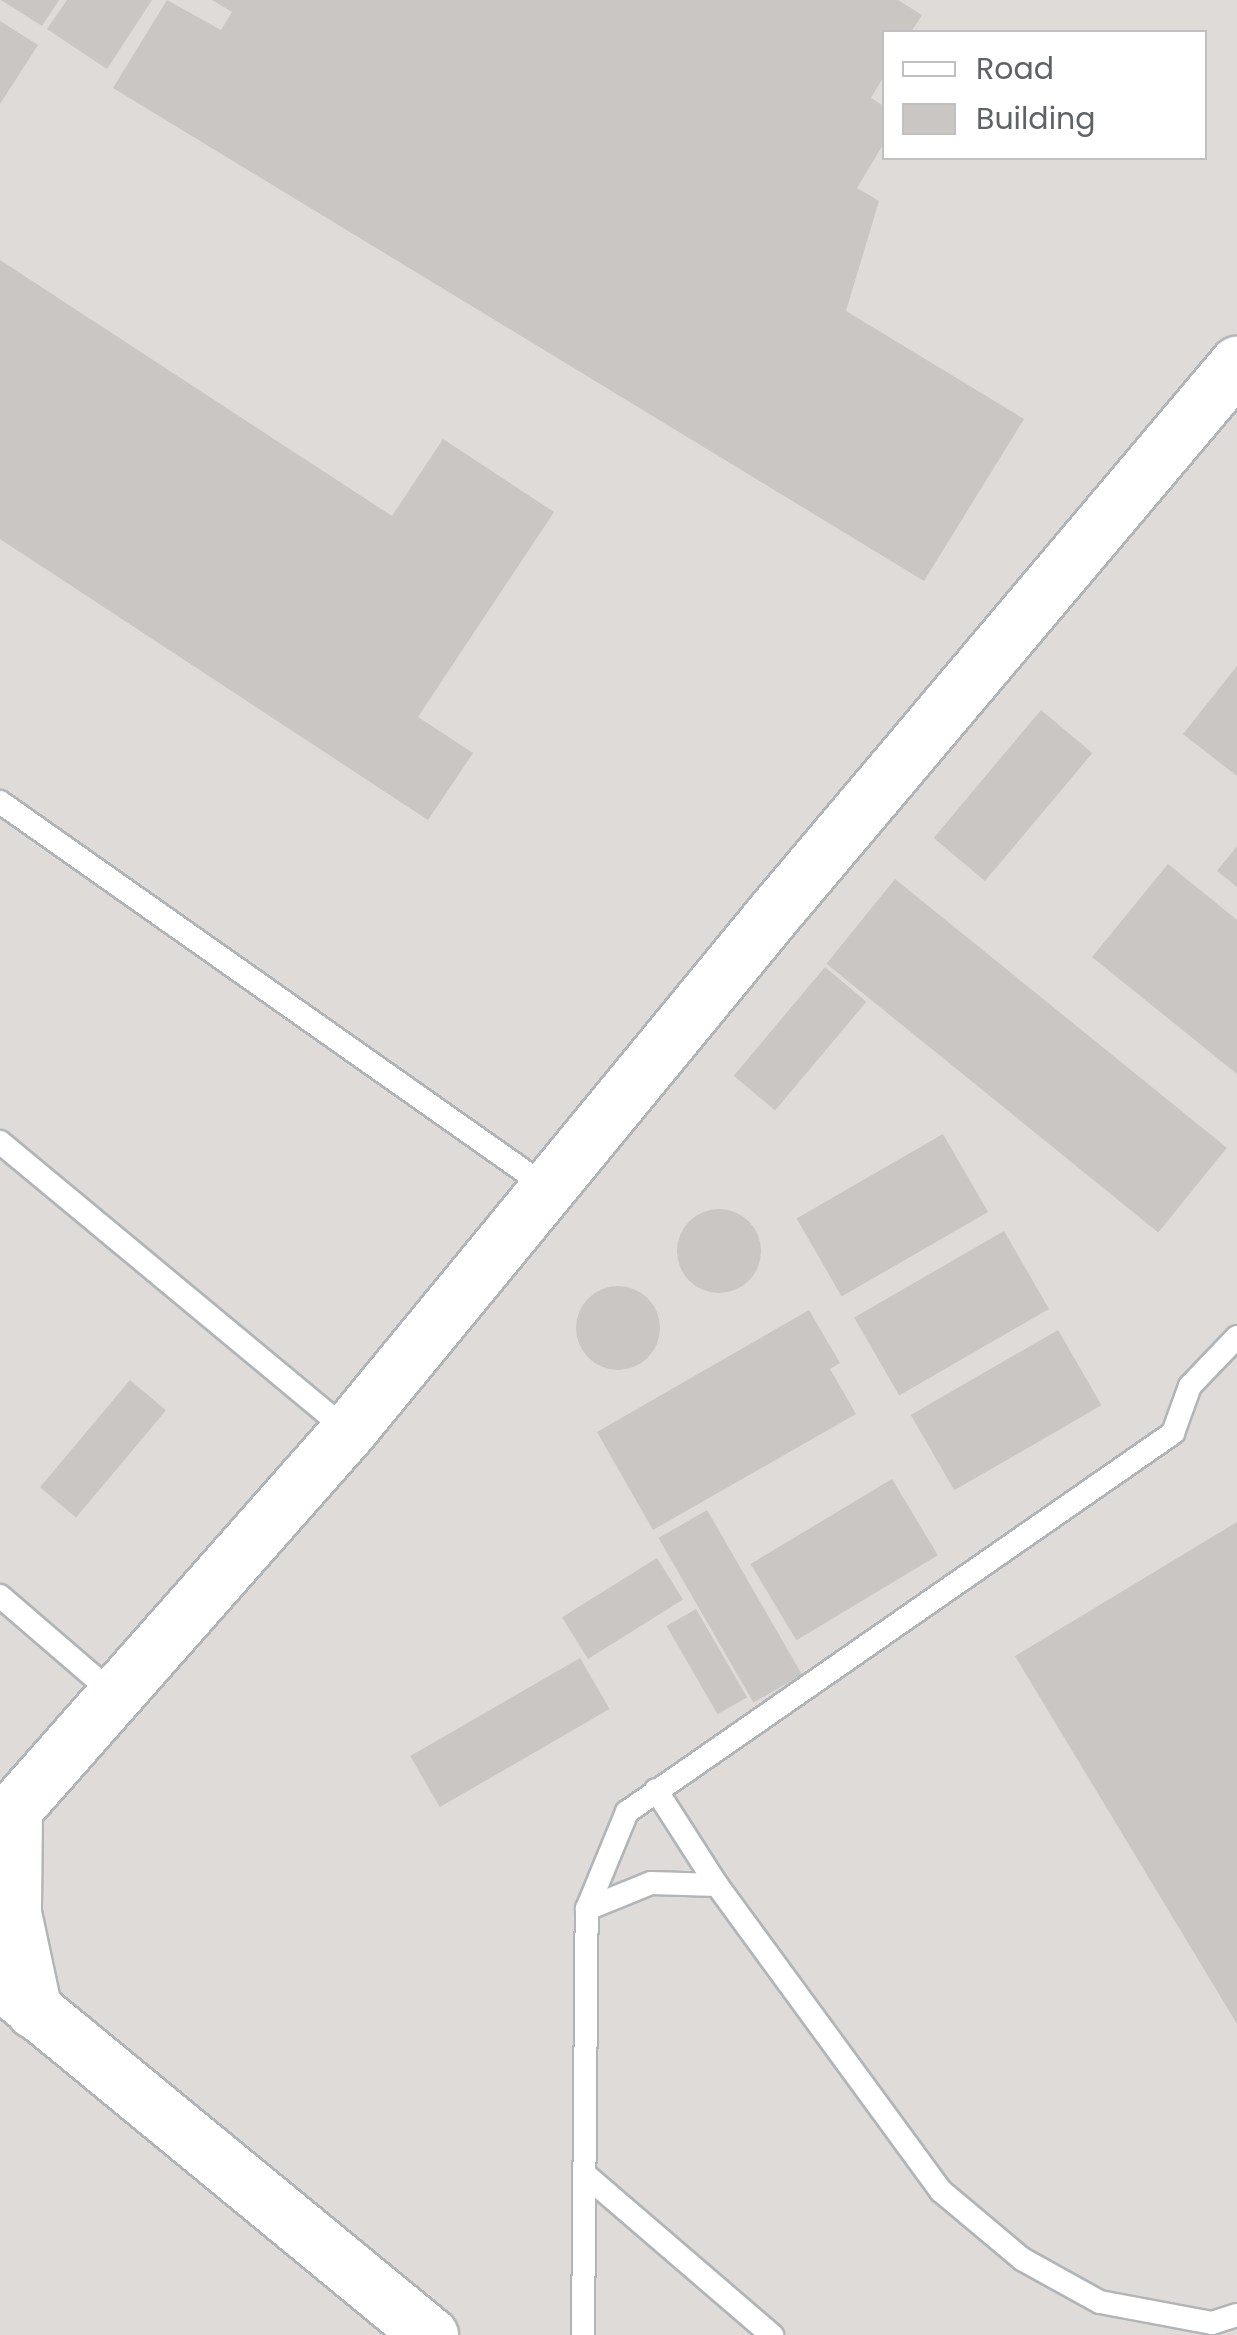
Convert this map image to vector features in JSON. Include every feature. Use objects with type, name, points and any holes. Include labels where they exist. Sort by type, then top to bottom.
[{"type":"street","points":[[430,2335],[17,1996],[5,1816],[116,1696],[348,1431],[1237,364]]},
{"type":"lane","points":[[0,802],[548,1188]]},
{"type":"lane","points":[[0,1142],[348,1431]]},
{"type":"lane","points":[[583,2335],[588,2177],[587,1909],[627,1812],[1173,1432],[1190,1386],[1237,1337]]},
{"type":"lane","points":[[0,1596],[116,1696]]},
{"type":"lane","points":[[656,1790],[717,1885],[940,2191],[1022,2259],[1100,2302],[1212,2324],[1237,2315]]},
{"type":"lane","points":[[587,1909],[651,1883],[717,1885]]},
{"type":"lane","points":[[588,2177],[772,2335]]},
{"type":"shaded area","points":[[0,0],[1237,0],[1237,2335],[0,2335]]},
{"type":"building","points":[[1,0],[59,0],[42,26]]},
{"type":"building","points":[[67,0],[152,0],[107,69],[47,29]]},
{"type":"building","points":[[167,0],[221,30],[232,12],[212,0],[898,0],[922,15],[912,30],[882,30],[882,79],[871,98],[882,105],[882,146],[857,188],[879,201],[846,311],[1024,419],[924,581],[113,88]]},
{"type":"building","points":[[0,21],[38,45],[0,104]]},
{"type":"building","points":[[0,260],[392,516],[443,439],[554,512],[418,717],[473,753],[428,820],[0,539]]},
{"type":"building","points":[[1237,666],[1237,776],[1183,734]]},
{"type":"building","points":[[1041,710],[1092,753],[985,881],[934,838]]},
{"type":"building","points":[[1237,846],[1237,887],[1217,871]]},
{"type":"building","points":[[1168,864],[1237,920],[1237,1074],[1092,957]]},
{"type":"building","points":[[895,879],[1227,1148],[1158,1232],[826,964]]},
{"type":"building","points":[[825,967],[866,1002],[775,1110],[734,1076]]},
{"type":"building","points":[[943,1134],[988,1212],[842,1296],[797,1218]]},
{"type":"building","points":[[719,1209],[735,1212],[749,1221],[758,1235],[758,1267],[749,1281],[735,1290],[719,1293],[703,1290],[689,1281],[680,1267],[677,1251],[680,1235],[689,1221],[703,1212]]},
{"type":"building","points":[[1004,1231],[1049,1309],[899,1395],[854,1318]]},
{"type":"building","points":[[618,1286],[634,1289],[648,1298],[657,1312],[657,1344],[648,1358],[634,1367],[618,1370],[602,1367],[588,1358],[579,1344],[576,1328],[579,1312],[588,1298],[602,1289]]},
{"type":"building","points":[[809,1310],[840,1363],[830,1369],[856,1414],[653,1530],[597,1432]]},
{"type":"building","points":[[1058,1330],[1102,1405],[954,1490],[911,1415]]},
{"type":"building","points":[[130,1380],[166,1410],[76,1517],[40,1487]]},
{"type":"building","points":[[892,1479],[938,1555],[796,1640],[751,1564]]},
{"type":"building","points":[[707,1510],[802,1675],[754,1703],[659,1538]]},
{"type":"building","points":[[1237,1522],[1237,2024],[1015,1656]]},
{"type":"building","points":[[657,1558],[683,1600],[588,1659],[562,1617]]},
{"type":"building","points":[[696,1609],[747,1697],[718,1714],[667,1626]]},
{"type":"building","points":[[580,1658],[610,1709],[440,1807],[410,1756]]}]
